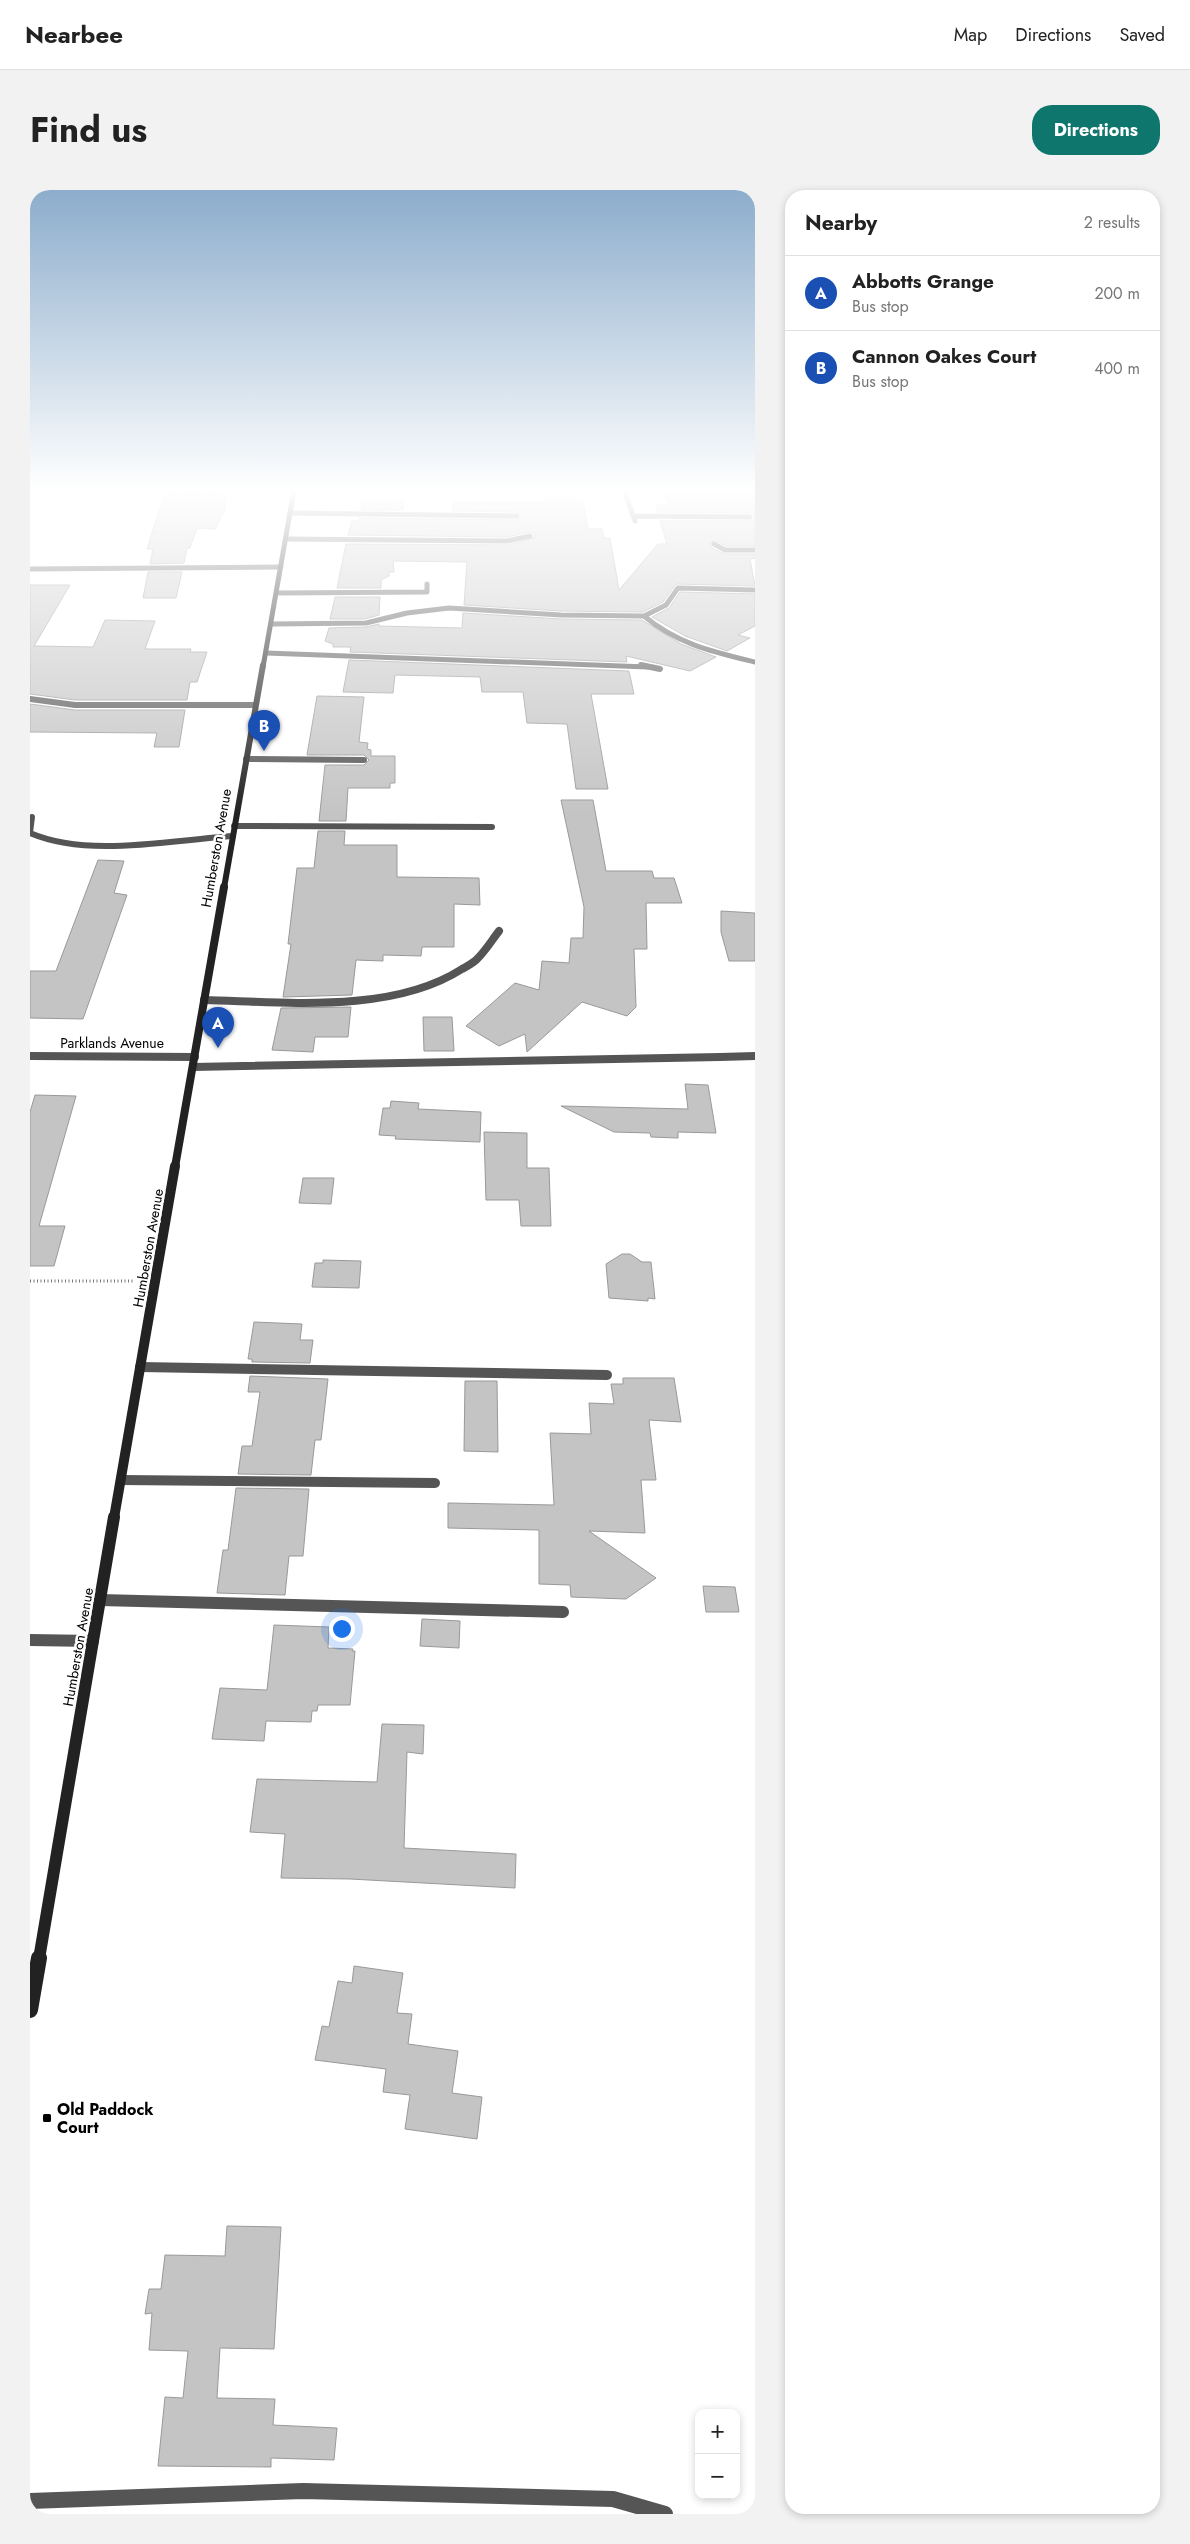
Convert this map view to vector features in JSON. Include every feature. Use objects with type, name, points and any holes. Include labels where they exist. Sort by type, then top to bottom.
[{"type":"main road","name":"Humberston Avenue","points":[[30,2010],[233,831],[276,598]]},
{"type":"street","points":[[272,624],[355,624],[421,610],[449,608],[561,615],[644,616],[666,605],[670,598]]},
{"type":"street","points":[[644,616],[674,639],[755,662]]},
{"type":"street","points":[[266,653],[639,665],[660,669]]},
{"type":"street","points":[[30,699],[75,705],[255,705]]},
{"type":"street","points":[[246,760],[364,760]]},
{"type":"street","points":[[32,817],[30,832],[37,838],[75,843],[127,844],[233,831],[492,827]]},
{"type":"street","points":[[204,1000],[351,1001],[399,994],[421,988],[458,972],[485,952],[499,931]]},
{"type":"street","name":"Parklands Avenue","points":[[30,1056],[194,1062],[755,1056]]},
{"type":"street","points":[[140,1367],[606,1375]]},
{"type":"street","points":[[122,1480],[435,1483]]},
{"type":"street","points":[[100,1600],[562,1612]]},
{"type":"street","points":[[30,1640],[93,1641]]},
{"type":"street","points":[[30,2501],[303,2492],[613,2499],[665,2514]]},
{"type":"path","points":[[30,1281],[156,1282]]},
{"type":"building","points":[[30,598],[62,598],[34,646],[93,647],[105,620],[155,621],[145,649],[191,649],[190,652],[207,652],[197,682],[190,682],[187,700],[75,700],[30,694]]},
{"type":"building","points":[[335,598],[380,598],[379,615],[365,619],[330,619]]},
{"type":"building","points":[[464,598],[666,598],[663,602],[643,612],[561,611],[464,605]]},
{"type":"building","points":[[676,598],[755,598],[755,626],[738,635],[750,638],[727,651],[685,636],[652,617],[669,608]]},
{"type":"building","points":[[463,613],[561,619],[642,620],[681,644],[716,657],[690,671],[626,656],[627,662],[350,652],[351,647],[333,647],[333,644],[325,641],[329,628],[366,627],[379,624],[379,626],[462,628]]},
{"type":"building","points":[[349,660],[629,671],[634,694],[591,694],[608,789],[576,789],[567,724],[527,723],[523,692],[482,692],[480,677],[395,675],[393,693],[343,692]]},
{"type":"building","points":[[317,696],[364,697],[359,742],[368,743],[367,749],[371,750],[371,756],[395,756],[395,783],[390,783],[390,788],[348,788],[346,821],[319,821],[325,765],[364,765],[369,760],[364,755],[307,755]]},
{"type":"building","points":[[30,704],[75,710],[185,710],[179,747],[154,747],[157,733],[30,732]]},
{"type":"building","points":[[561,800],[593,800],[606,871],[652,871],[654,878],[674,878],[682,903],[646,903],[647,949],[634,949],[636,1007],[627,1016],[582,1002],[527,1052],[525,1034],[499,1046],[466,1026],[515,983],[539,990],[542,961],[569,963],[571,938],[583,938],[584,907]]},
{"type":"building","points":[[318,831],[345,831],[344,845],[397,845],[397,877],[479,878],[480,905],[454,904],[454,947],[422,947],[421,956],[383,955],[383,961],[356,960],[352,995],[283,997],[291,944],[288,944],[297,868],[314,868]]},
{"type":"building","points":[[98,860],[124,861],[114,893],[127,895],[83,1019],[30,1018],[30,971],[56,971]]},
{"type":"building","points":[[721,911],[755,913],[755,961],[729,961],[721,932]]},
{"type":"building","points":[[351,1007],[348,1037],[315,1037],[313,1052],[272,1050],[281,1008]]},
{"type":"building","points":[[423,1017],[452,1017],[454,1051],[424,1051]]},
{"type":"building","points":[[685,1084],[708,1085],[716,1133],[678,1132],[678,1138],[651,1137],[650,1133],[614,1132],[561,1106],[688,1109]]},
{"type":"building","points":[[35,1095],[76,1096],[39,1226],[65,1226],[54,1266],[30,1266],[30,1112]]},
{"type":"building","points":[[391,1101],[419,1103],[418,1109],[481,1112],[480,1142],[395,1139],[396,1136],[379,1135],[383,1108],[390,1108]]},
{"type":"building","points":[[484,1132],[527,1133],[527,1168],[549,1168],[551,1226],[521,1226],[519,1200],[486,1200]]},
{"type":"building","points":[[303,1178],[334,1178],[331,1204],[299,1203]]},
{"type":"building","points":[[622,1254],[630,1254],[642,1262],[651,1262],[655,1299],[648,1298],[648,1301],[609,1298],[606,1264]]},
{"type":"building","points":[[323,1260],[361,1261],[359,1288],[312,1287],[315,1263],[323,1263]]},
{"type":"building","points":[[254,1322],[302,1324],[300,1340],[313,1340],[310,1363],[252,1362],[252,1359],[248,1359]]},
{"type":"building","points":[[250,1376],[328,1379],[321,1440],[315,1440],[311,1475],[238,1474],[242,1446],[252,1446],[260,1392],[248,1392]]},
{"type":"building","points":[[623,1378],[674,1378],[681,1422],[649,1420],[656,1480],[641,1480],[645,1533],[589,1531],[656,1578],[626,1599],[571,1597],[570,1585],[539,1584],[539,1530],[448,1528],[448,1503],[554,1505],[550,1433],[591,1434],[589,1403],[614,1404],[611,1384],[623,1384]]},
{"type":"building","points":[[465,1381],[497,1381],[498,1452],[464,1451]]},
{"type":"building","points":[[236,1488],[309,1489],[303,1556],[289,1556],[285,1595],[217,1593],[223,1550],[228,1550]]},
{"type":"building","points":[[703,1586],[735,1587],[739,1612],[706,1612]]},
{"type":"building","points":[[422,1619],[460,1621],[459,1648],[420,1646]]},
{"type":"building","points":[[274,1625],[329,1627],[328,1648],[353,1649],[352,1651],[355,1651],[350,1705],[318,1705],[317,1711],[312,1711],[311,1722],[266,1721],[264,1741],[212,1739],[220,1688],[267,1690]]},
{"type":"building","points":[[382,1724],[424,1725],[423,1754],[407,1752],[404,1848],[516,1854],[515,1888],[350,1879],[281,1878],[285,1834],[250,1832],[257,1779],[377,1782]]},
{"type":"building","points":[[354,1966],[403,1973],[397,2013],[412,2014],[408,2044],[458,2051],[452,2093],[482,2097],[477,2139],[405,2129],[410,2095],[383,2092],[386,2069],[315,2060],[322,2026],[329,2027],[338,1981],[352,1983]]},
{"type":"building","points":[[227,2226],[281,2227],[274,2349],[220,2348],[217,2398],[275,2399],[273,2425],[337,2428],[334,2460],[271,2458],[271,2467],[158,2466],[165,2397],[183,2398],[188,2351],[149,2350],[152,2313],[145,2314],[149,2289],[161,2289],[165,2255],[225,2256]]},
{"type":"place","name":"Cannon Oakes Court","points":[[264,751]]},
{"type":"place","name":"Abbotts Grange","points":[[218,1048]]},
{"type":"place","name":"Old Paddock Court","points":[[47,2118]]}]
